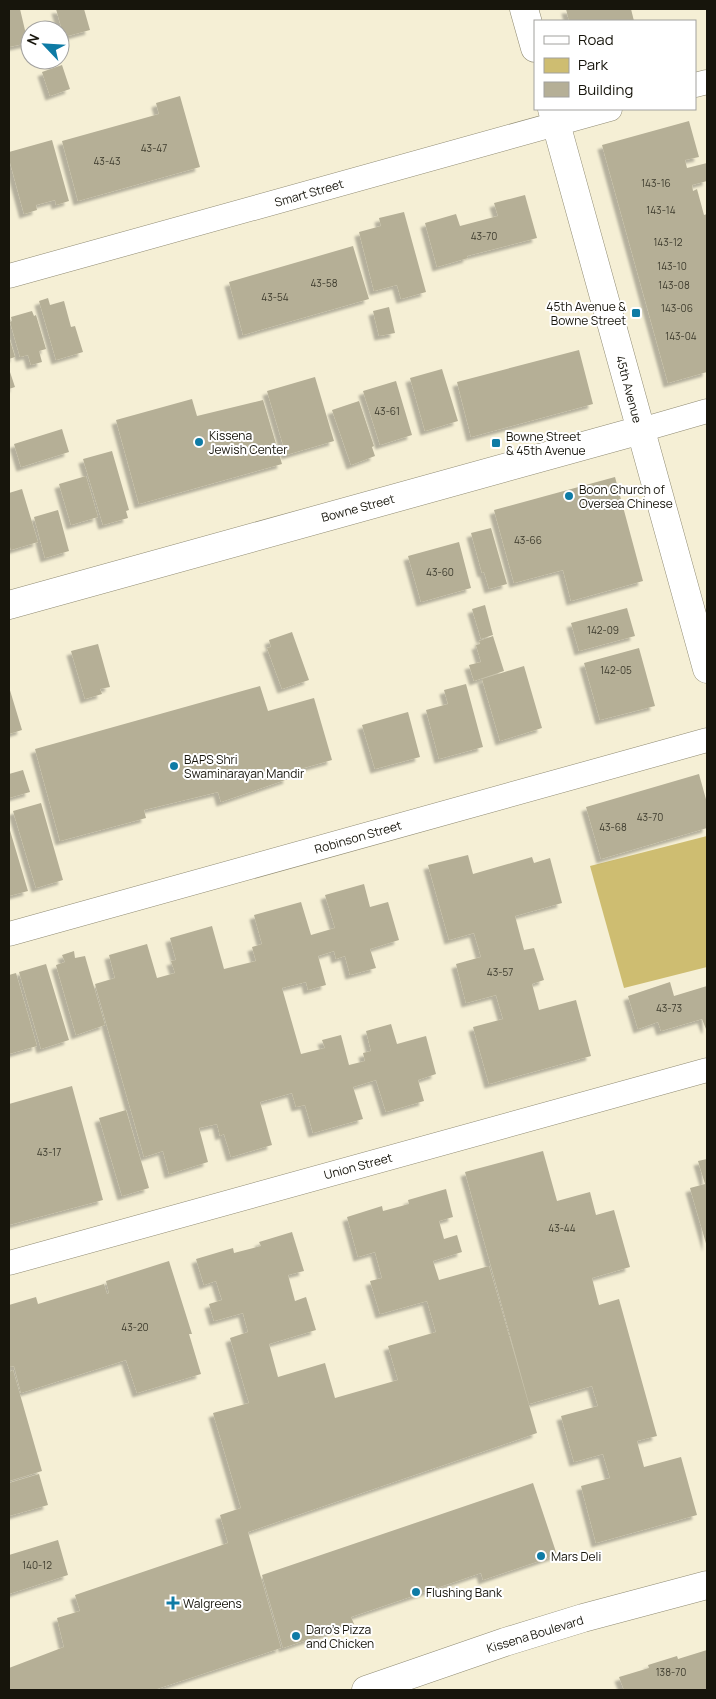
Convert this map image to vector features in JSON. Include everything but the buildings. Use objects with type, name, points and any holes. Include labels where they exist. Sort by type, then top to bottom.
[{"type":"street","points":[[524,9],[534,44]]},
{"type":"street","name":"Smart Street","points":[[9,276],[554,116],[602,110]]},
{"type":"street","name":"45th Avenue","points":[[554,116],[707,669]]},
{"type":"street","name":"Bowne Street","points":[[9,605],[707,412]]},
{"type":"street","name":"Robinson Street","points":[[9,934],[707,740]]},
{"type":"street","name":"Union Street","points":[[9,1263],[707,1070]]},
{"type":"street","name":"Kissena Boulevard","points":[[366,1690],[397,1685],[505,1642],[583,1618],[707,1585]]},
{"type":"green space","points":[[707,836],[707,967],[624,988],[590,866]]},
{"type":"place","name":"45th Avenue & Bowne Street","points":[[636,313]]},
{"type":"place","name":"Kissena Jewish Center","points":[[199,442]]},
{"type":"place","name":"Bowne Street & 45th Avenue","points":[[496,443]]},
{"type":"place","name":"Boon Church of Oversea Chinese","points":[[569,496]]},
{"type":"place","name":"BAPS Shri Swaminarayan Mandir","points":[[174,766]]},
{"type":"place","name":"Mars Deli","points":[[541,1556]]},
{"type":"place","name":"Flushing Bank","points":[[416,1592]]},
{"type":"place","name":"Walgreens","points":[[173,1603]]},
{"type":"place","name":"Daro's Pizza and Chicken","points":[[296,1636]]}]
